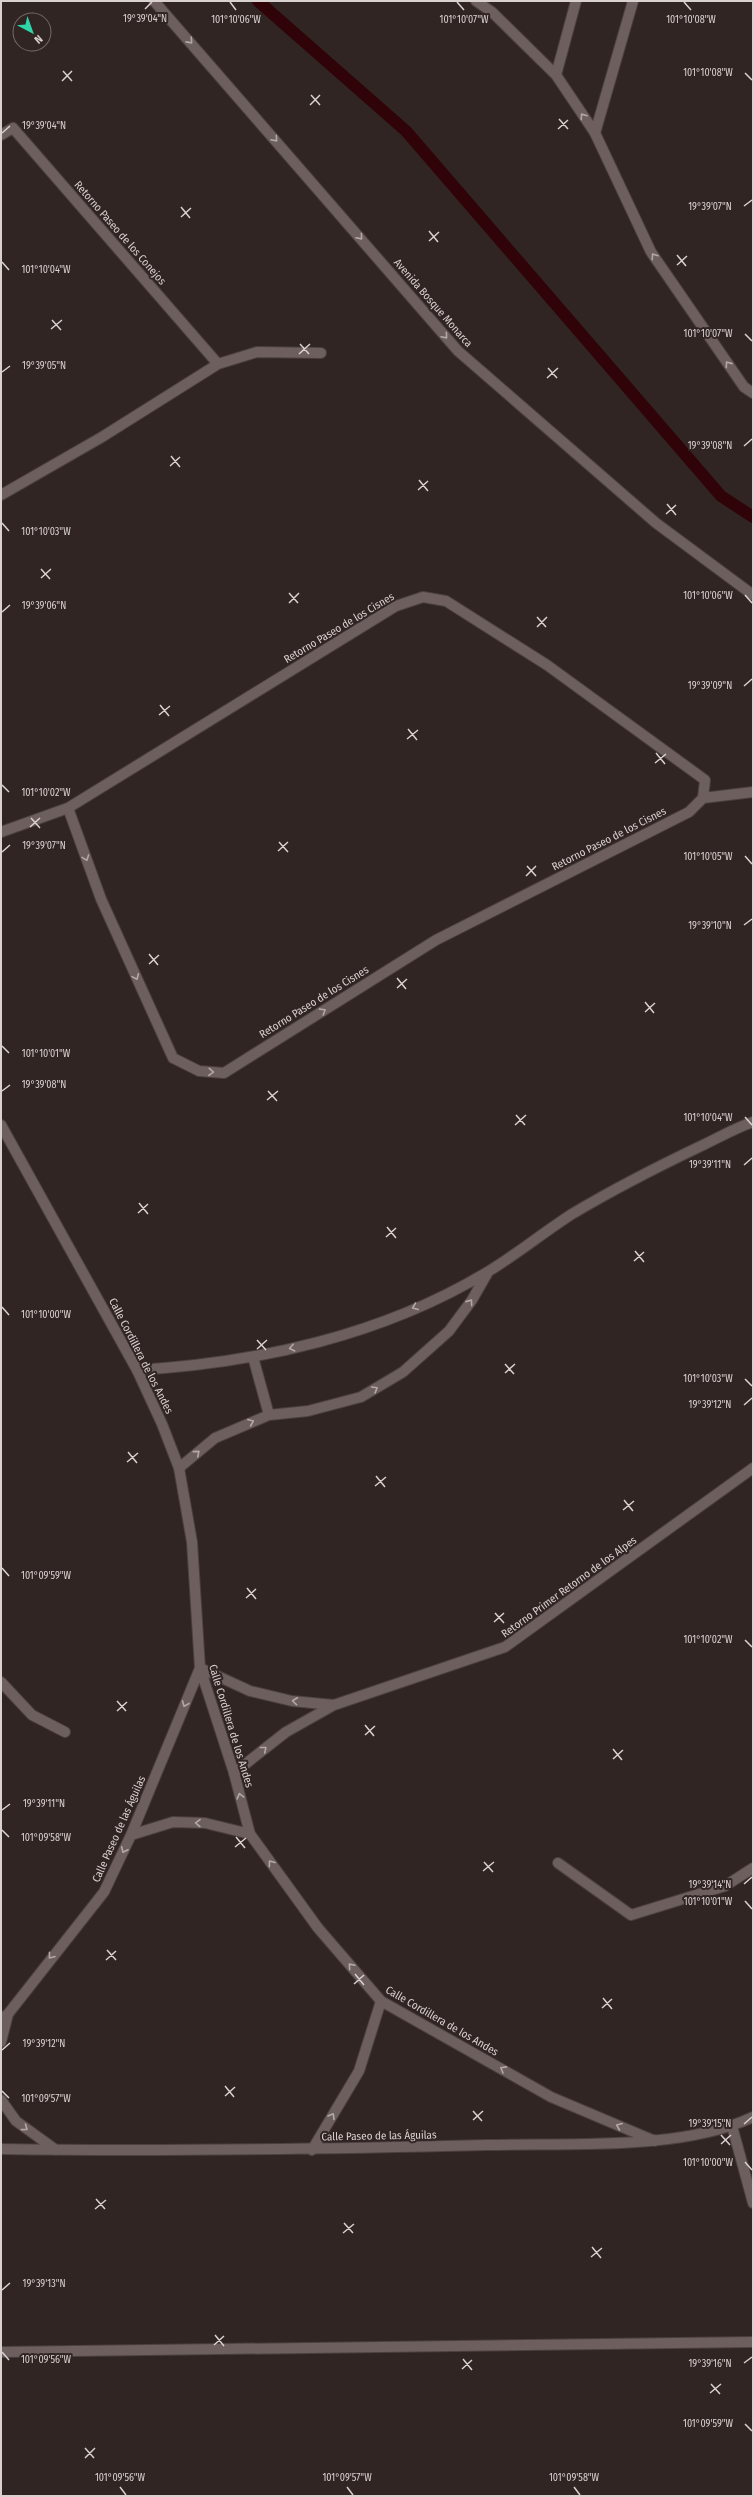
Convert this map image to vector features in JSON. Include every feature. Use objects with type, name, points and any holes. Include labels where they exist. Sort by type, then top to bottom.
[{"type":"street","name":"Avenida Bosque Monarca","points":[[154,1],[458,351],[656,523],[753,595]]},
{"type":"street","points":[[476,1],[492,12],[556,75],[595,133],[651,252],[744,387],[753,393]]},
{"type":"street","points":[[556,75],[576,1]]},
{"type":"street","points":[[595,133],[633,1]]},
{"type":"street","name":"Retorno Paseo de los Conejos","points":[[1,135],[13,128],[218,364]]},
{"type":"street","points":[[1,495],[102,437],[218,364],[257,352],[321,353]]},
{"type":"street","name":"Retorno Paseo de los Cisnes","points":[[1,832],[68,808],[396,606],[423,597],[446,601],[547,665],[705,780],[703,798],[689,812],[436,940],[224,1073],[199,1071],[173,1058],[102,899],[68,808]]},
{"type":"street","points":[[703,798],[753,792]]},
{"type":"street","points":[[137,1370],[174,1368],[253,1357],[314,1343],[374,1324],[432,1300],[488,1272],[593,1203],[654,1168],[753,1122]]},
{"type":"street","name":"Calle Cordillera de los Andes","points":[[1,1125],[137,1370],[162,1424],[179,1468],[192,1542],[200,1668],[234,1773],[250,1834],[318,1928],[381,2001],[551,2097],[655,2141]]},
{"type":"street","points":[[179,1468],[215,1438],[269,1415],[308,1411],[361,1397],[403,1372],[449,1331],[472,1300],[488,1272]]},
{"type":"street","points":[[253,1357],[269,1415]]},
{"type":"street","name":"Retorno Primer Retorno de los Alpes","points":[[234,1773],[286,1732],[334,1705],[505,1647],[753,1468]]},
{"type":"street","name":"Retorno Primer Retorno de los Alpes","points":[[200,1668],[250,1691],[292,1701],[334,1705]]},
{"type":"street","name":"Calle Paseo de las Águilas","points":[[4,2016],[104,1892],[131,1835],[200,1668]]},
{"type":"street","points":[[1,1682],[32,1715],[65,1732]]},
{"type":"street","points":[[131,1835],[173,1822],[205,1823],[250,1834]]},
{"type":"street","points":[[558,1863],[631,1915],[725,1886],[753,1868]]},
{"type":"street","points":[[312,2150],[359,2071],[381,2001]]},
{"type":"street","points":[[1,2042],[4,2016]]},
{"type":"street","points":[[1,2100],[16,2121],[56,2150]]},
{"type":"street","name":"Calle Paseo de las Águilas","points":[[1,2149],[312,2150],[655,2141],[732,2126],[753,2116]]},
{"type":"street","points":[[732,2126],[753,2203]]},
{"type":"street","points":[[1,2352],[753,2342]]},
{"type":"waterway","points":[[258,1],[406,131],[721,496],[753,517]]}]
